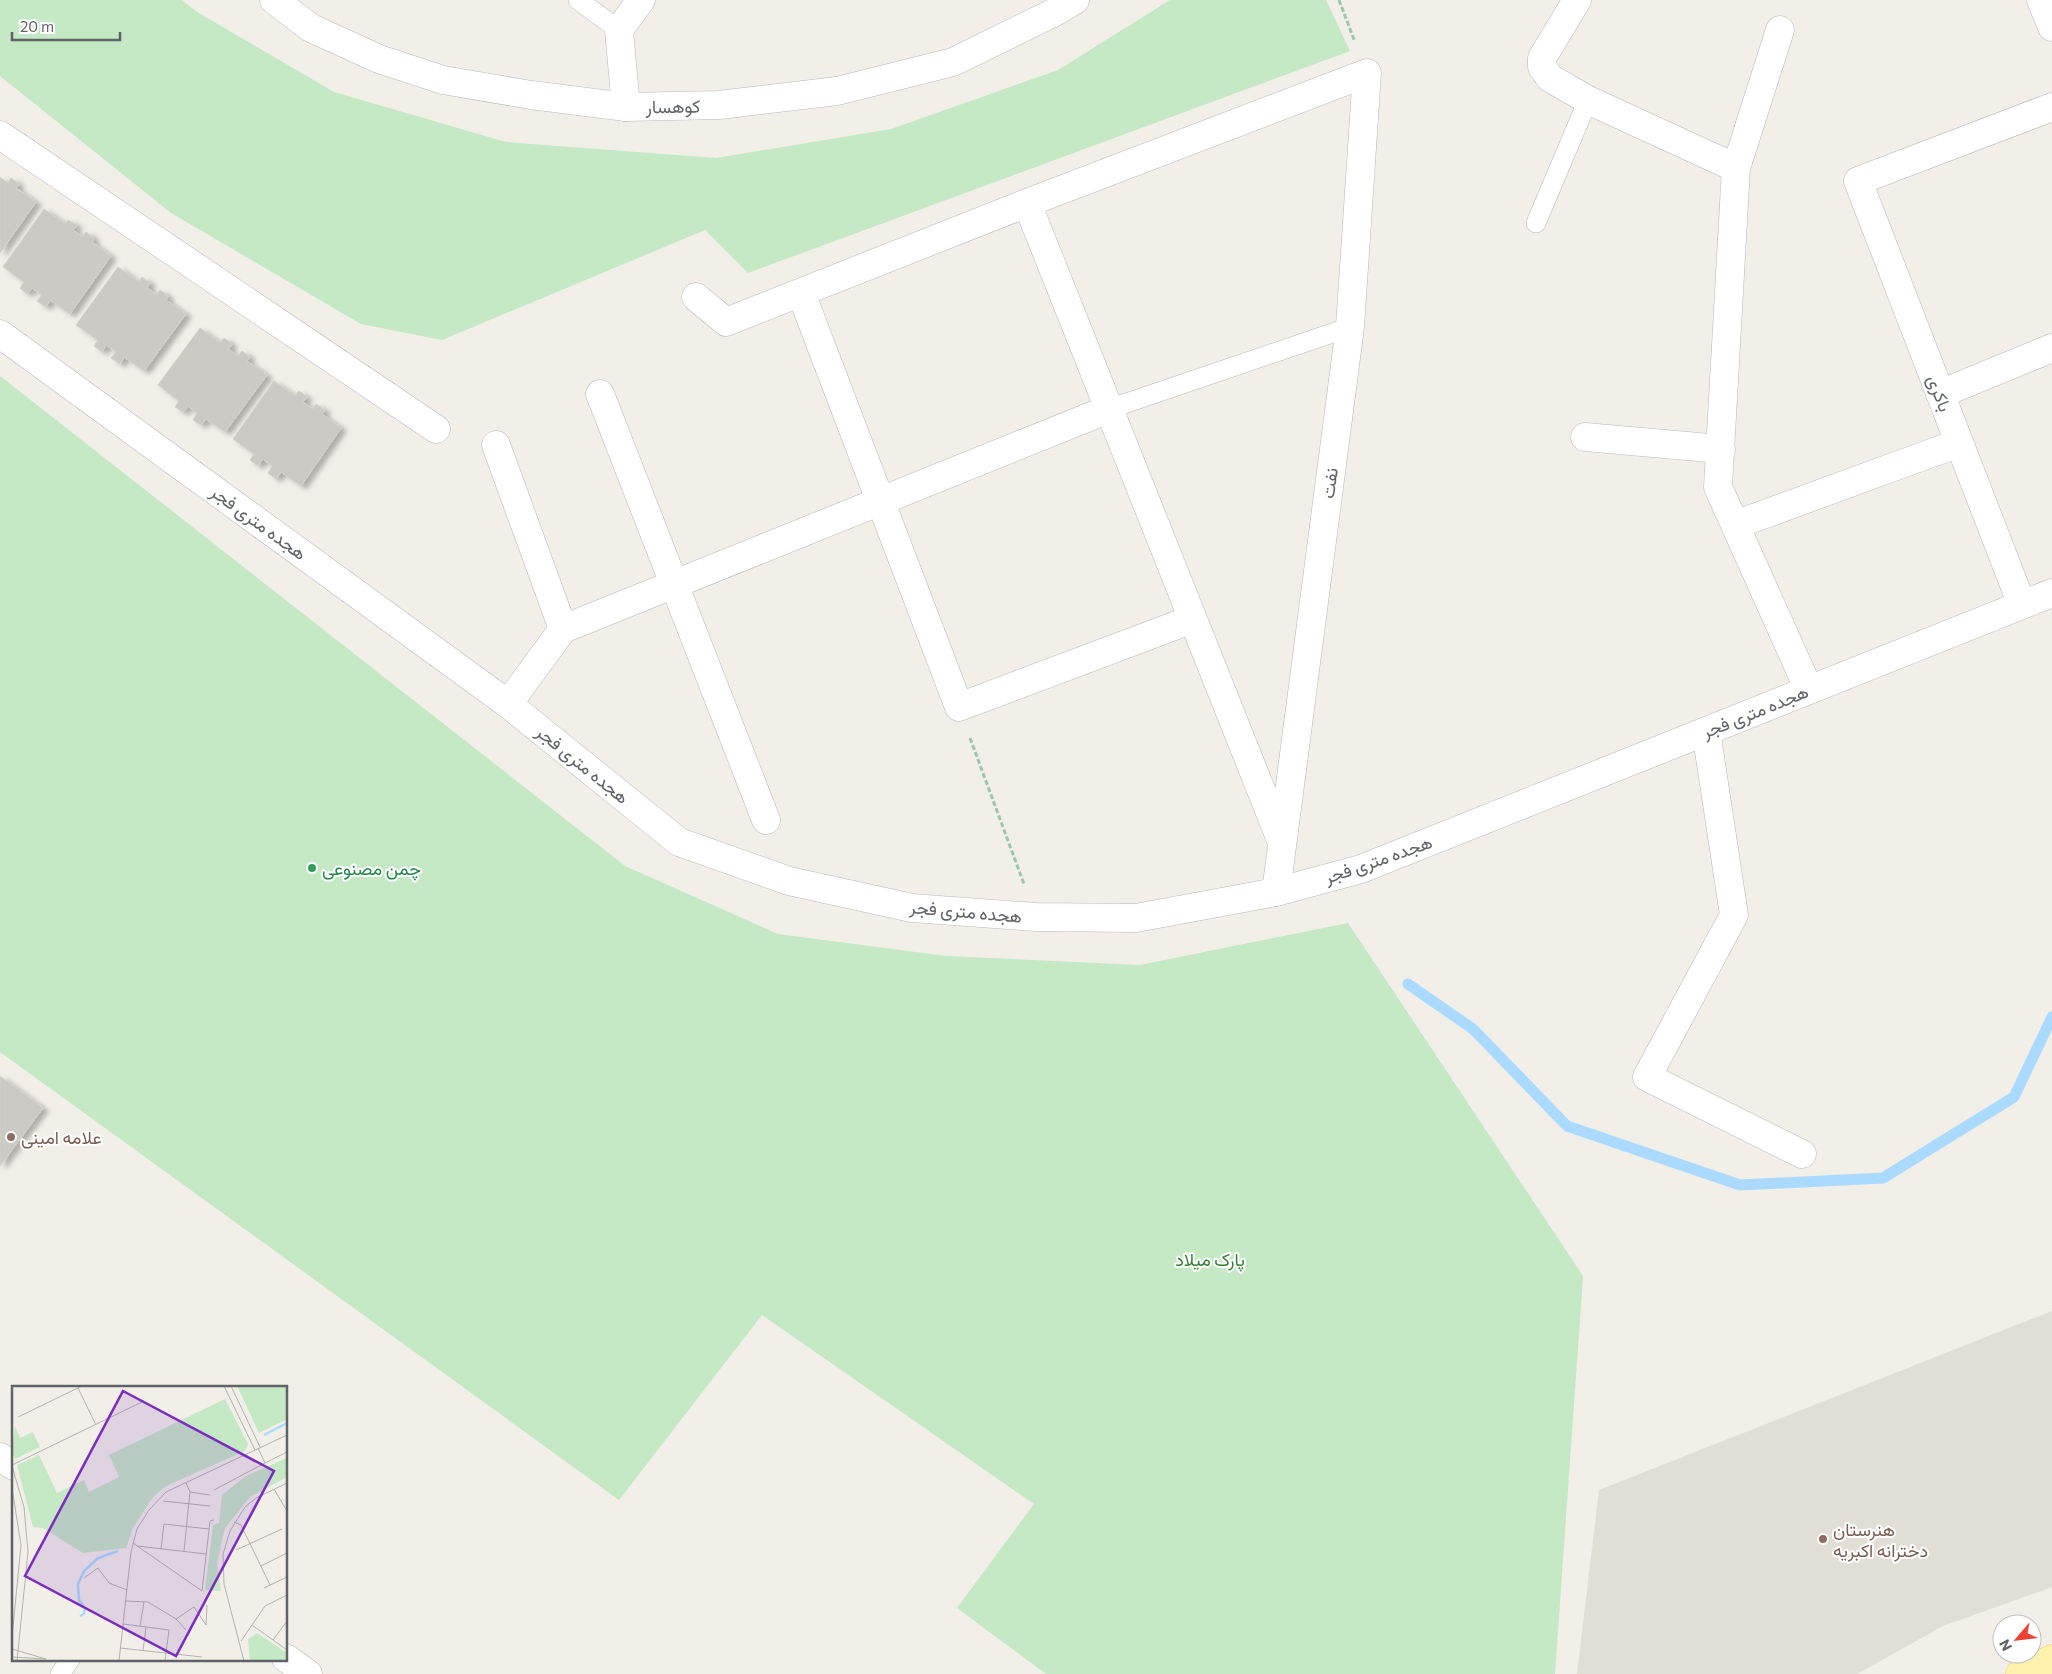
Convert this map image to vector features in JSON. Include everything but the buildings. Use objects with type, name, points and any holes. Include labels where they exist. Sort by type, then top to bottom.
[{"type":"main road","points":[[2020,1674],[2052,1659]]},
{"type":"street","name":"کوهسار","points":[[274,0],[311,28],[379,59],[443,80],[531,95],[626,107],[719,105],[837,91],[953,62],[1055,12],[1075,0]]},
{"type":"street","points":[[626,107],[619,30],[641,0]]},
{"type":"street","points":[[1577,0],[1542,58],[1542,67],[1550,78],[1588,100],[1736,168]]},
{"type":"street","points":[[2041,0],[2052,27]]},
{"type":"street","points":[[1780,30],[1736,168],[1718,488],[1809,690]]},
{"type":"street","points":[[696,297],[726,322],[1027,203],[1367,73]]},
{"type":"street","name":"نفت","points":[[1276,892],[1350,327],[1367,73]]},
{"type":"street","name":"باکری","points":[[2022,605],[1858,182],[2052,107]]},
{"type":"street","points":[[0,135],[436,429]]},
{"type":"street","points":[[1027,203],[1282,841]]},
{"type":"street","points":[[801,293],[959,706],[1193,619]]},
{"type":"street","name":"هجده متری فجر","points":[[0,334],[508,704],[680,842],[789,881],[902,906],[1036,917],[1136,918],[1276,892],[1361,869],[2052,593]]},
{"type":"street","points":[[1940,394],[2052,348]]},
{"type":"street","points":[[600,394],[766,820]]},
{"type":"street","points":[[508,704],[562,630],[674,583],[1109,409]]},
{"type":"street","points":[[1585,437],[1721,450]]},
{"type":"street","points":[[1735,525],[1959,442]]},
{"type":"street","points":[[496,445],[562,630]]},
{"type":"street","points":[[1706,731],[1734,915],[1647,1077],[1802,1154]]},
{"type":"street","points":[[0,1457],[12,1465]]},
{"type":"street","points":[[288,1659],[308,1674]]},
{"type":"lane","points":[[578,0],[619,30]]},
{"type":"lane","points":[[1536,223],[1588,100]]},
{"type":"lane","points":[[1109,409],[1350,327]]},
{"type":"lane","points":[[60,1674],[69,1662]]},
{"type":"path","points":[[1339,0],[1367,73]]},
{"type":"path","points":[[959,706],[1036,917]]},
{"type":"shaded area","name":"هنرستان دخترانه اکبریه","points":[[2052,1311],[2052,1587],[1943,1626],[1857,1674],[1577,1674],[1599,1490]]},
{"type":"green space","points":[[0,0],[182,0],[197,12],[334,92],[506,142],[716,158],[891,129],[1058,70],[1170,0],[1326,0],[1350,51],[748,273],[705,230],[442,340],[361,324],[171,213],[0,76]]},
{"type":"green space","name":"پارک میلاد","points":[[0,376],[625,866],[778,934],[946,956],[1140,965],[1348,923],[1583,1276],[1555,1674],[1046,1674],[957,1608],[1034,1504],[762,1315],[619,1500],[0,1052]]},
{"type":"waterway","points":[[1408,984],[1473,1029],[1567,1126],[1740,1185],[1883,1178],[2014,1097],[2052,1017]]},
{"type":"place","name":"چمن مصنوعی","points":[[312,868]]},
{"type":"place","name":"علامه امینی","points":[[11,1137]]},
{"type":"place","name":"هنرستان دخترانه اکبریه","points":[[1823,1539]]}]
